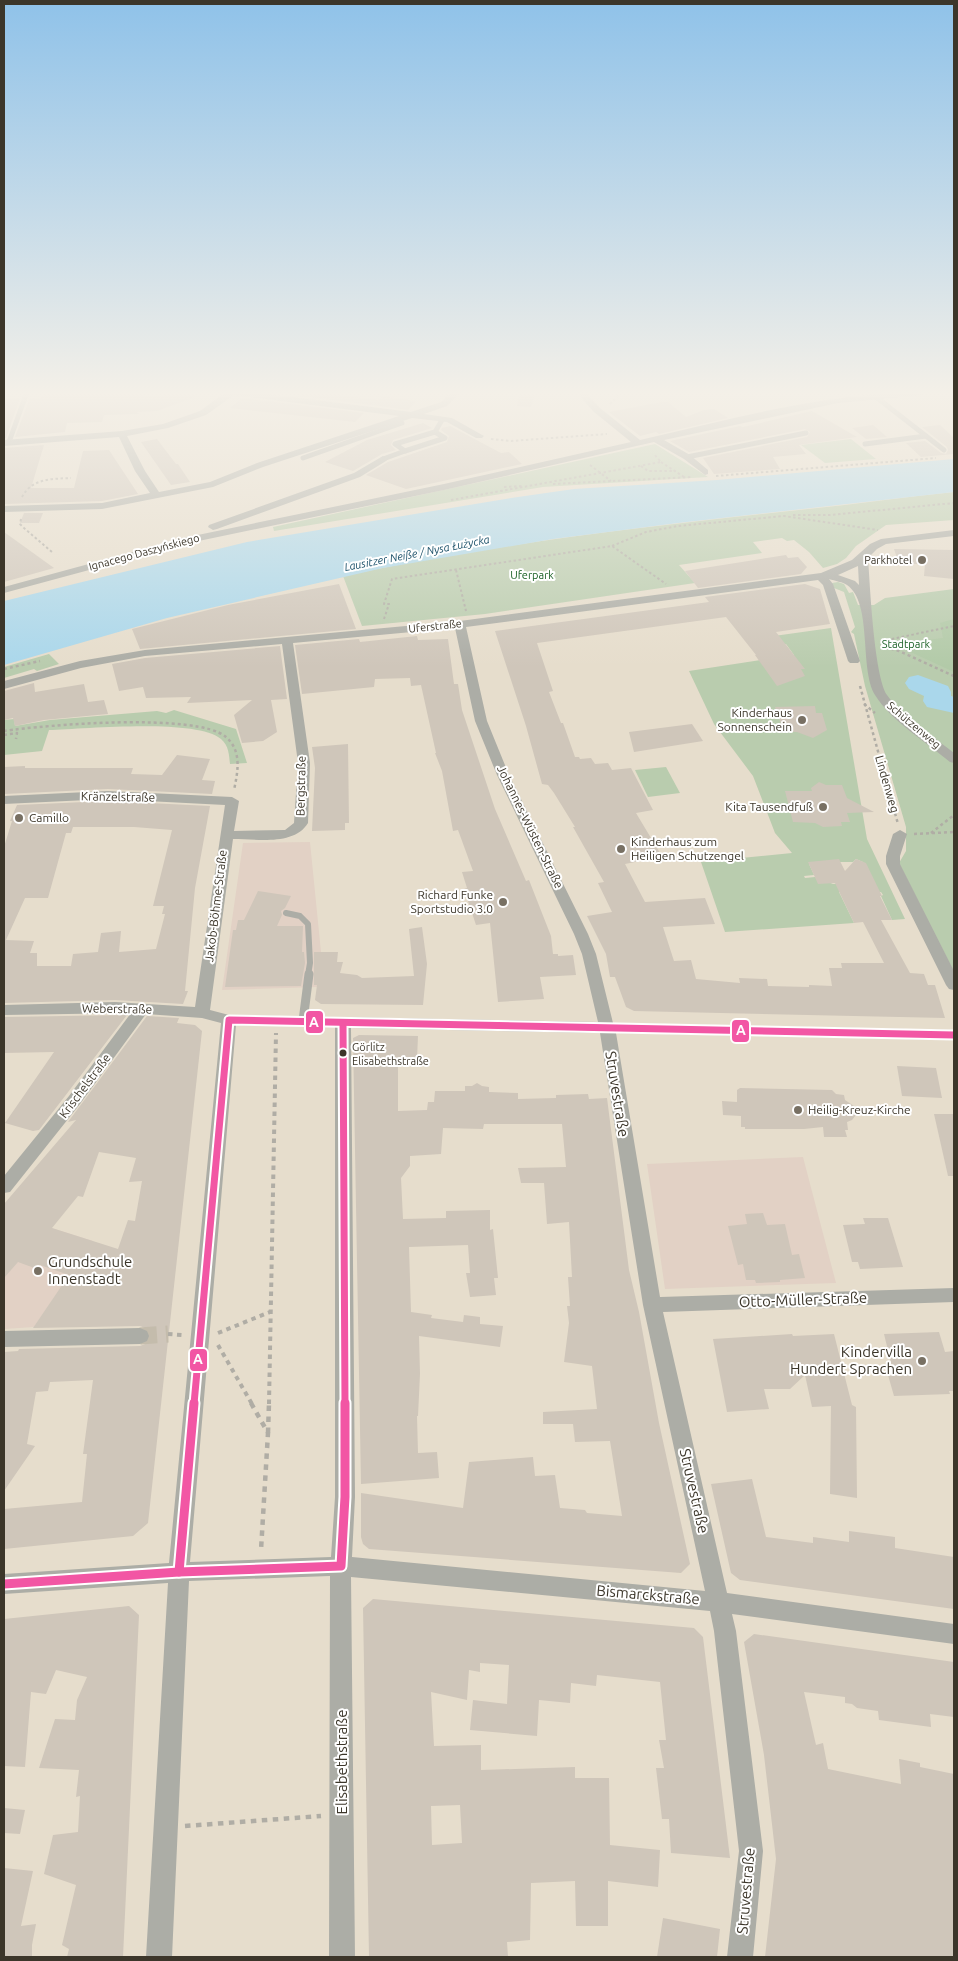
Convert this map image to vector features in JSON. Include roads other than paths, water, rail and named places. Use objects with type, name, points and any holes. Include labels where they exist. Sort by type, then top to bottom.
[{"type":"street","points":[[149,484],[157,496]]},
{"type":"street","points":[[4,509],[102,506],[215,484]]},
{"type":"street","points":[[188,540],[188,535],[334,484]]},
{"type":"street","name":"Ignacego Daszyńskiego","points":[[4,590],[188,540],[459,484]]},
{"type":"street","name":"Uferstraße","points":[[4,685],[80,665],[145,653],[464,623],[825,576],[863,557],[866,551],[876,544],[897,538],[954,533]]},
{"type":"street","name":"Schützenweg","points":[[863,557],[865,598],[876,682],[885,701],[954,758]]},
{"type":"street","points":[[825,576],[851,583],[865,598]]},
{"type":"street","points":[[825,576],[854,661]]},
{"type":"street","name":"Johannes-Wüsten-Straße","points":[[464,623],[481,721],[503,774],[582,934],[589,954],[607,1028]]},
{"type":"street","name":"Bergstraße","points":[[226,835],[288,834],[298,828],[301,823],[304,762],[287,640]]},
{"type":"street","name":"Kränzelstraße","points":[[4,801],[108,795],[232,801]]},
{"type":"street","name":"Jakob-Böhme-Straße","points":[[202,1013],[232,801]]},
{"type":"street","points":[[900,834],[899,844],[892,857],[893,864],[954,985]]},
{"type":"street","name":"Weberstraße","points":[[4,1010],[115,1007],[202,1013],[229,1020],[954,1035]]},
{"type":"street","name":"Krischelstraße","points":[[4,1187],[28,1160],[95,1074],[141,1010]]},
{"type":"street","points":[[158,1957],[179,1572],[229,1020]]},
{"type":"street","name":"Elisabethstraße","points":[[342,1957],[342,1566],[345,1497],[343,1023]]},
{"type":"street","name":"Struvestraße","points":[[607,1028],[652,1304],[726,1640],[751,1851],[740,1957]]},
{"type":"street","name":"Otto-Müller-Straße","points":[[652,1304],[954,1296]]},
{"type":"street","points":[[4,1339],[140,1336]]},
{"type":"street","points":[[4,1584],[179,1572],[342,1566]]},
{"type":"street","name":"Bismarckstraße","points":[[342,1566],[719,1602],[954,1634]]},
{"type":"lane","points":[[286,912],[300,916],[308,924],[310,963],[303,1022]]},
{"type":"water","name":"Lausitzer Neiße / Nysa Łużycka","points":[[661,484],[954,484],[954,492],[553,539],[383,568],[167,618],[4,665],[4,601],[247,542],[574,489]]},
{"type":"waterway","points":[[918,683],[938,692],[937,701],[954,705]]},
{"type":"tunnel","points":[[140,1336],[168,1334]]},
{"type":"place","name":"Parkhotel","points":[[922,560]]},
{"type":"place","name":"Kinderhaus Sonnenschein","points":[[802,720]]},
{"type":"place","name":"Kita Tausendfuß","points":[[823,807]]},
{"type":"place","name":"Camillo","points":[[19,818]]},
{"type":"place","name":"Kinderhaus zum Heiligen Schutzengel","points":[[621,849]]},
{"type":"place","name":"Richard Funke Sportstudio 3.0","points":[[503,902]]},
{"type":"place","name":"Görlitz Elisabethstraße","points":[[343,1053]]},
{"type":"place","name":"Heilig-Kreuz-Kirche","points":[[798,1110]]},
{"type":"place","name":"Grundschule Innenstadt","points":[[38,1271]]},
{"type":"place","name":"Kindervilla Hundert Sprachen","points":[[922,1361]]},
{"type":"park label","name":"Uferpark","points":[[532,575]]},
{"type":"park label","name":"Stadtpark","points":[[906,644]]}]
